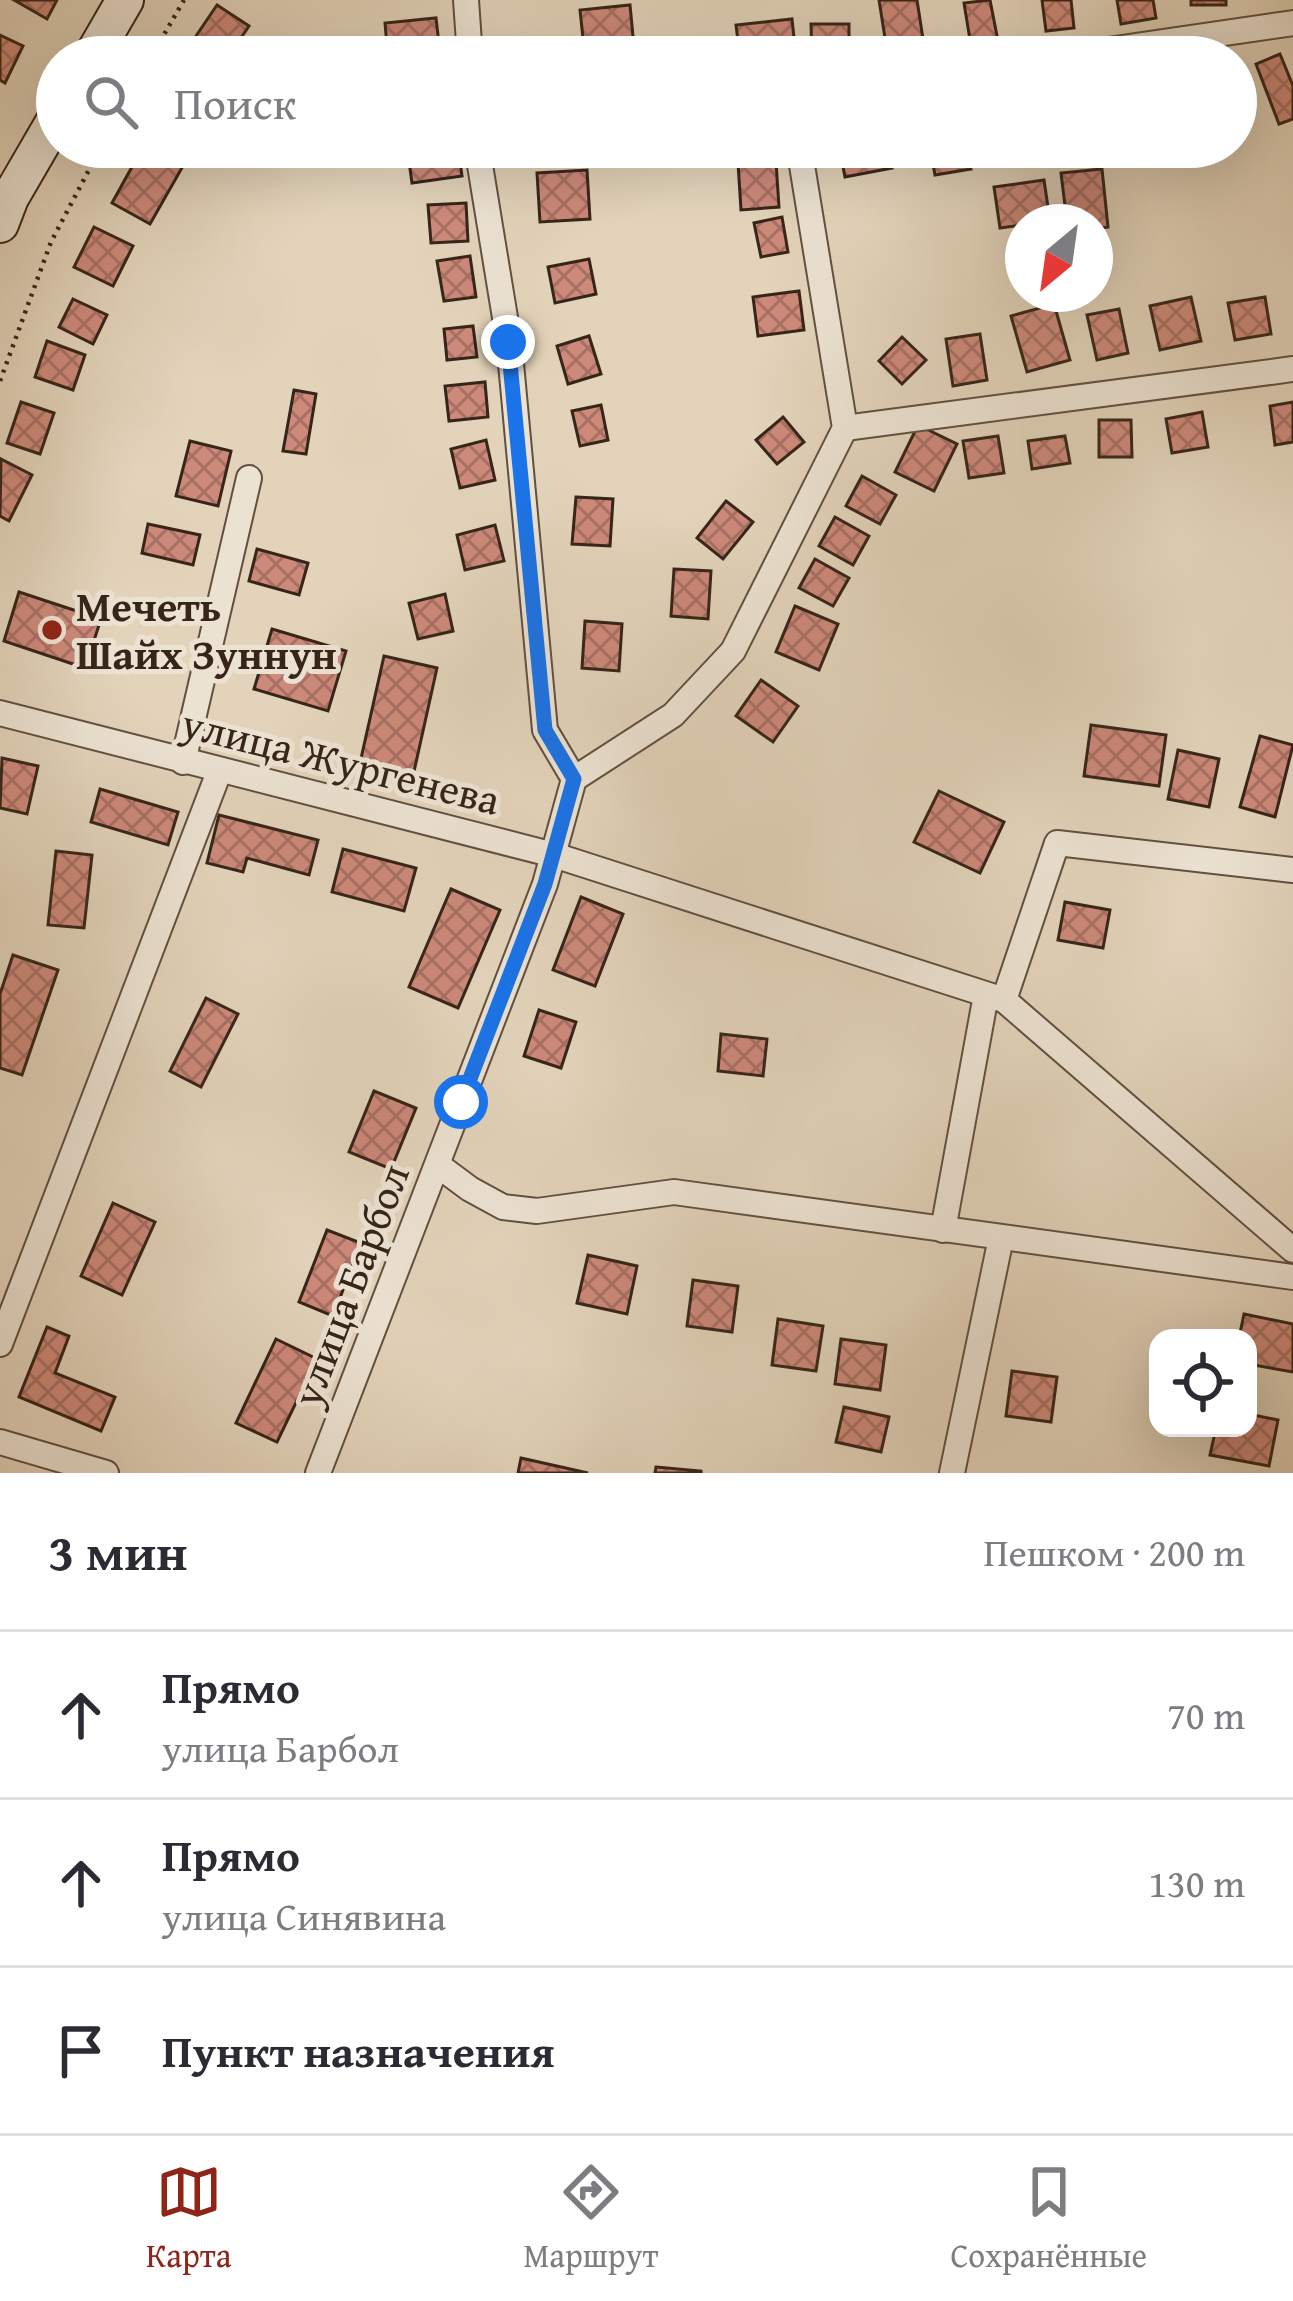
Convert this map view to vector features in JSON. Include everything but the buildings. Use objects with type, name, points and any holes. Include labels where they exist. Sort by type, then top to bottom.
[{"type":"main road","points":[[104,36],[125,0]]},
{"type":"main road","points":[[3,206],[36,152]]},
{"type":"street","points":[[466,0],[469,36]]},
{"type":"street","points":[[1204,36],[1293,23]]},
{"type":"street","points":[[486,168],[508,342],[545,730],[574,779],[673,715],[733,651],[845,428],[802,168]]},
{"type":"street","points":[[845,428],[1293,369]]},
{"type":"street","points":[[183,762],[249,478]]},
{"type":"street","name":"улица Жургенева","points":[[0,713],[554,855],[995,998]]},
{"type":"street","points":[[0,1344],[219,772]]},
{"type":"street","name":"улица Барбол","points":[[318,1473],[554,855],[574,779]]},
{"type":"street","points":[[943,1229],[995,998],[1057,843],[1293,870]]},
{"type":"street","points":[[995,998],[1293,1250]]},
{"type":"street","points":[[439,1166],[503,1207],[537,1211],[674,1192],[1293,1277]]},
{"type":"street","points":[[952,1473],[1001,1238]]},
{"type":"street","points":[[0,1442],[106,1473]]},
{"type":"path","points":[[163,36],[184,0]]},
{"type":"path","points":[[0,380],[51,242],[90,168]]},
{"type":"place","name":"Мечеть Шайх Зуннун","points":[[52,630]]},
{"type":"route","points":[[461,1102],[545,884],[574,779],[545,730],[508,342]]}]
